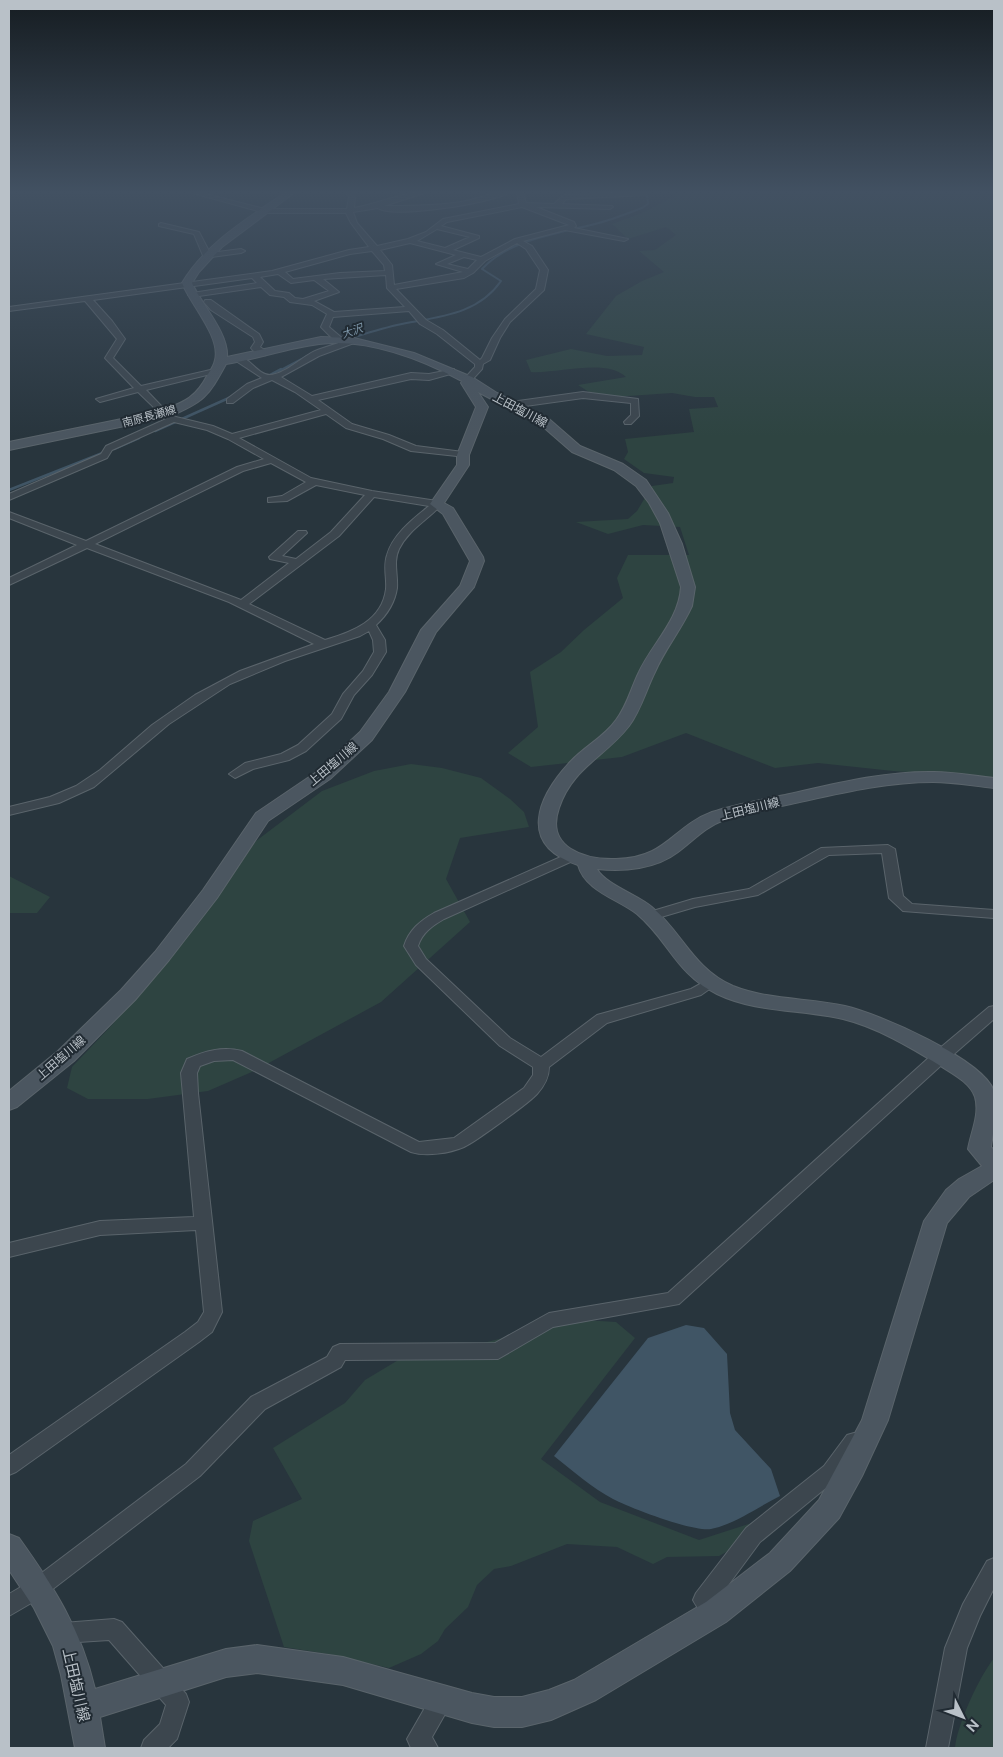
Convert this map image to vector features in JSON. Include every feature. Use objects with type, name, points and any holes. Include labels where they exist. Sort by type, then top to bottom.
[{"type":"main road","points":[[192,274],[187,283],[192,295],[215,332],[222,352],[219,366]]},
{"type":"main road","name":"南原長瀬線","points":[[9,446],[169,416],[206,391],[219,366]]},
{"type":"main road","name":"上田塩川線","points":[[468,379],[488,393],[548,424],[568,444],[581,452],[618,467],[631,474],[640,482],[670,528],[688,585],[686,602],[648,669],[627,717],[600,748],[579,763],[556,793],[546,821],[547,834],[553,845],[579,859],[599,864],[624,864],[655,858],[675,848],[695,828],[729,813],[828,790],[871,782],[934,778],[994,783]]},
{"type":"main road","name":"上田塩川線","points":[[9,1102],[66,1056],[128,995],[210,894],[262,817],[324,775],[366,736],[397,692],[429,630],[467,587],[477,561],[473,551],[448,511],[436,504],[463,465],[463,455],[475,419],[482,407],[467,383],[468,379]]},
{"type":"main road","points":[[579,859],[595,880],[638,905],[651,916],[687,965],[711,983],[743,996],[762,1001],[822,1008],[874,1022],[940,1057],[969,1075],[981,1086],[988,1111],[979,1149],[994,1164]]},
{"type":"main road","points":[[82,1708],[226,1663],[257,1659],[343,1671],[442,1700],[494,1712],[522,1712],[551,1705],[585,1690],[716,1612],[780,1562],[829,1509],[876,1420],[936,1221],[955,1195],[971,1182],[994,1170]]},
{"type":"main road","name":"上田塩川線","points":[[38,1588],[63,1633],[76,1675],[90,1748]]},
{"type":"street","points":[[9,308],[259,274]]},
{"type":"street","points":[[282,274],[290,281],[374,274]]},
{"type":"street","points":[[388,274],[391,288],[423,322],[479,362]]},
{"type":"street","points":[[391,288],[465,274]]},
{"type":"street","points":[[479,362],[486,360],[495,338],[517,307],[540,290],[543,274]]},
{"type":"street","points":[[253,275],[273,293],[286,294],[293,300],[314,303],[329,312],[410,309]]},
{"type":"street","points":[[302,301],[335,292],[316,278]]},
{"type":"street","points":[[192,295],[263,284]]},
{"type":"street","points":[[87,298],[115,328],[121,339],[120,343],[110,353],[109,358],[169,416],[232,437],[314,482],[372,494],[436,504]]},
{"type":"street","points":[[329,312],[401,300]]},
{"type":"street","points":[[208,302],[256,336],[258,342],[255,348],[263,353]]},
{"type":"street","points":[[329,312],[326,327],[345,340]]},
{"type":"street","points":[[100,399],[239,359],[304,344],[345,340],[419,359],[468,379],[479,367],[479,362]]},
{"type":"street","points":[[230,401],[250,386],[273,378],[345,340]]},
{"type":"street","points":[[239,359],[263,376],[279,379],[349,426],[386,437],[414,449],[463,455]]},
{"type":"street","points":[[310,399],[412,376],[429,377],[450,371]]},
{"type":"street","points":[[511,405],[583,396],[634,400],[635,416],[628,422]]},
{"type":"street","points":[[232,437],[327,411]]},
{"type":"street","points":[[9,497],[107,452],[169,416]]},
{"type":"street","points":[[9,582],[240,469],[271,460]]},
{"type":"street","points":[[271,500],[284,499],[314,482]]},
{"type":"street","points":[[242,604],[335,534],[372,494]]},
{"type":"street","points":[[9,812],[56,800],[82,789],[100,777],[139,741],[178,711],[207,692],[262,664],[356,634],[371,625],[382,613],[391,593],[389,569],[393,550],[405,531],[436,504]]},
{"type":"street","points":[[9,515],[242,604],[324,644]]},
{"type":"street","points":[[297,562],[274,557],[302,533]]},
{"type":"street","points":[[235,774],[249,766],[284,757],[302,748],[337,716],[350,694],[368,674],[380,652],[379,640],[371,625]]},
{"type":"street","points":[[651,916],[693,903],[753,892],[826,851],[888,849],[896,898],[908,908],[994,914]]},
{"type":"street","points":[[541,1065],[505,1042],[421,962],[410,946],[412,939],[418,931],[439,916],[579,859]]},
{"type":"street","points":[[541,1065],[602,1019],[696,992],[711,983]]},
{"type":"street","points":[[9,1606],[38,1588],[193,1470],[258,1403],[334,1362],[340,1352],[498,1351],[549,1320],[673,1299],[940,1057],[994,1011]]},
{"type":"street","points":[[9,1466],[140,1375],[205,1326],[213,1312],[190,1093],[189,1073],[193,1063],[223,1053],[236,1055],[417,1148],[446,1146],[466,1139],[530,1092],[541,1076],[541,1065]]},
{"type":"street","points":[[9,1250],[100,1228],[205,1223]]},
{"type":"street","points":[[716,1612],[704,1600],[753,1535],[831,1472],[856,1439],[865,1442]]},
{"type":"street","name":"上田塩川線","points":[[9,1547],[38,1588]]},
{"type":"street","points":[[937,1748],[956,1648],[971,1611],[994,1568]]},
{"type":"street","points":[[63,1633],[114,1629],[178,1702],[169,1731],[152,1748]]},
{"type":"street","points":[[420,1745],[442,1700]]},
{"type":"green space","points":[[659,274],[994,274],[994,778],[893,771],[818,763],[775,768],[686,733],[622,757],[531,767],[508,753],[538,727],[530,672],[561,652],[623,598],[617,578],[628,555],[689,555],[680,527],[643,525],[608,534],[576,522],[628,519],[637,511],[652,486],[673,483],[674,477],[644,473],[624,459],[628,452],[625,439],[694,432],[689,409],[718,407],[714,397],[695,397],[672,393],[614,397],[592,394],[578,385],[626,377],[617,371],[606,368],[531,372],[526,360],[571,349],[607,356],[642,355],[644,347],[586,334],[616,296],[642,281]]},
{"type":"green space","points":[[411,764],[442,768],[481,778],[510,799],[524,812],[529,827],[460,838],[446,879],[470,922],[381,1002],[254,1071],[208,1091],[148,1099],[88,1099],[67,1088],[72,1067],[111,1026],[183,943],[256,841],[322,791],[374,771]]},
{"type":"green space","points":[[9,876],[50,897],[37,913],[9,913]]},
{"type":"green space","points":[[568,1319],[616,1322],[635,1338],[541,1459],[600,1502],[699,1540],[761,1520],[732,1549],[719,1556],[667,1557],[653,1564],[617,1547],[567,1544],[511,1566],[494,1569],[477,1585],[468,1607],[445,1629],[438,1641],[421,1654],[389,1668],[328,1654],[284,1647],[249,1541],[253,1521],[302,1499],[273,1448],[345,1403],[365,1380],[400,1359],[463,1348]]},
{"type":"green space","points":[[994,1658],[994,1748],[955,1748],[960,1727],[970,1701]]},
{"type":"water","points":[[686,1325],[704,1328],[727,1354],[730,1413],[735,1430],[771,1469],[780,1496],[738,1519],[711,1529],[690,1527],[621,1503],[598,1490],[554,1456],[648,1338]]},
{"type":"waterway","name":"大沢","points":[[348,339],[397,325],[440,317],[468,308],[480,302],[501,281],[490,274]]},
{"type":"waterway","name":"大沢","points":[[279,371],[313,353]]},
{"type":"waterway","name":"大沢","points":[[266,377],[281,369]]},
{"type":"waterway","name":"大沢","points":[[155,431],[231,397]]},
{"type":"waterway","name":"大沢","points":[[114,449],[139,438]]},
{"type":"waterway","name":"大沢","points":[[9,490],[105,452]]}]
